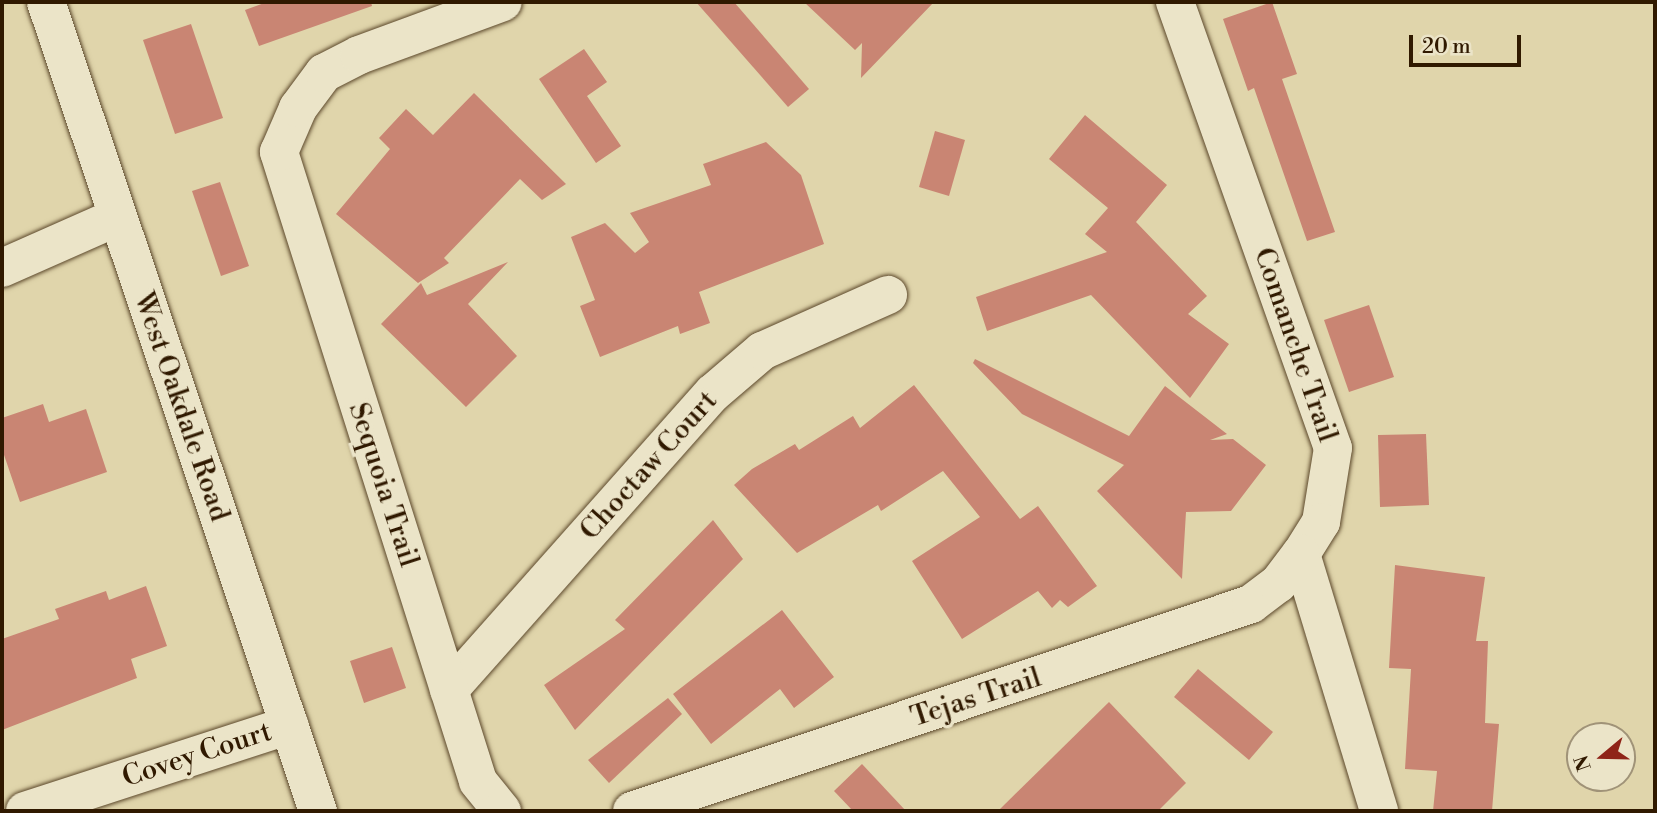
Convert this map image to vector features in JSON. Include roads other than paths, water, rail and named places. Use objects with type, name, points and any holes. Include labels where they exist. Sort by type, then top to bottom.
[{"type":"street","name":"West Oakdale Road","points":[[46,2],[318,811]]},
{"type":"street","name":"Sequoia Trail","points":[[502,811],[478,781],[279,152],[298,108],[324,73],[359,55],[503,2]]},
{"type":"street","name":"Comanche Trail","points":[[1175,2],[1333,448],[1321,522],[1301,554]]},
{"type":"street","points":[[2,268],[117,217]]},
{"type":"street","name":"Choctaw Court","points":[[449,690],[713,393],[762,351],[888,295]]},
{"type":"street","points":[[1301,554],[1379,811]]},
{"type":"street","name":"Tejas Trail","points":[[632,811],[1251,604],[1278,584],[1301,554]]},
{"type":"street","name":"Covey Court","points":[[25,811],[289,725]]}]
